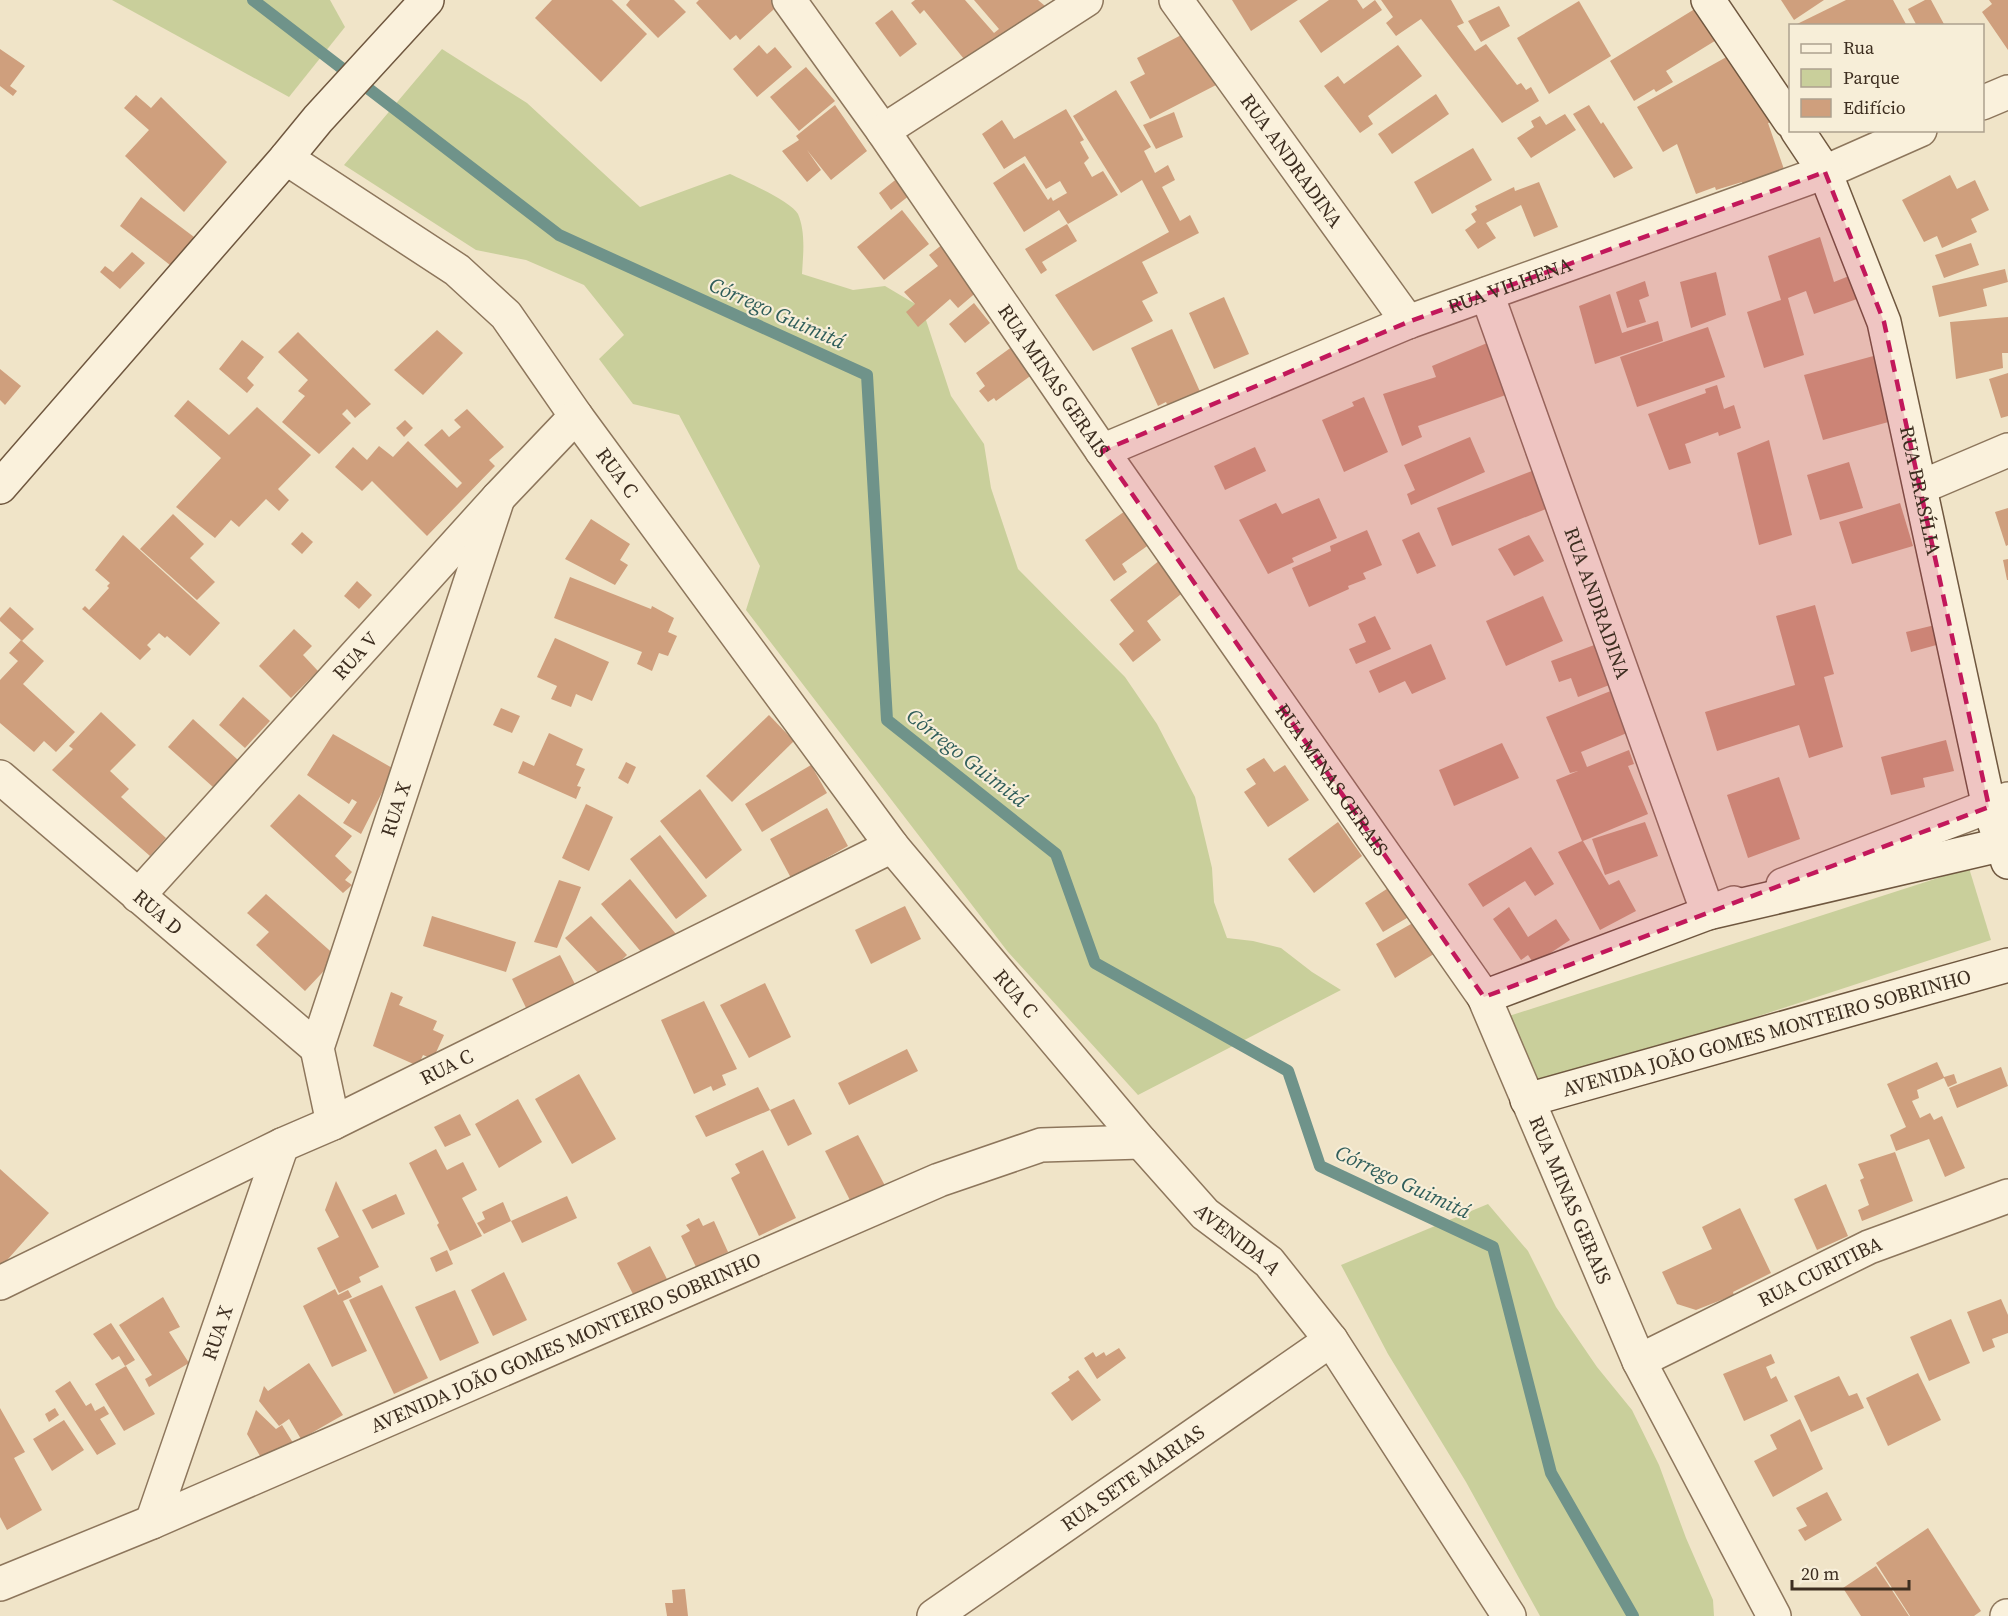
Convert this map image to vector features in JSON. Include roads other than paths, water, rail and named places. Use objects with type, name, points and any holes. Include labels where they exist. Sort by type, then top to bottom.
[{"type":"street","points":[[0,487],[318,119],[427,0]]},
{"type":"street","name":"RUA MINAS GERAIS","points":[[789,0],[883,131],[1102,451],[1484,997],[1639,1361],[1774,1616]]},
{"type":"street","points":[[883,131],[1086,0]]},
{"type":"street","name":"RUA ANDRADINA","points":[[1176,0],[1408,322]]},
{"type":"street","points":[[1708,0],[1789,118]]},
{"type":"street","points":[[1984,103],[2008,92]]},
{"type":"street","name":"RUA BRASÍLIA","points":[[1798,132],[1825,172],[1884,322],[1921,487],[1998,803],[2006,850]]},
{"type":"street","name":"RUA VILHENA","points":[[1102,451],[1408,322],[1825,172],[1915,132]]},
{"type":"street","name":"RUA C","points":[[286,158],[457,270],[506,315],[576,417],[892,846],[1141,1142]]},
{"type":"street","name":"RUA ANDRADINA","points":[[1487,294],[1708,913]]},
{"type":"street","name":"RUA V","points":[[138,896],[498,498],[576,417]]},
{"type":"street","points":[[1921,487],[2008,450]]},
{"type":"street","name":"RUA X","points":[[317,1048],[498,498]]},
{"type":"street","name":"RUA D","points":[[0,777],[317,1048]]},
{"type":"street","points":[[1484,997],[1998,803]]},
{"type":"street","name":"RUA C","points":[[0,1283],[282,1145],[333,1123],[892,846]]},
{"type":"street","points":[[1708,913],[2006,850]]},
{"type":"street","name":"AVENIDA JOÃO GOMES MONTEIRO SOBRINHO","points":[[1527,1100],[2008,965]]},
{"type":"street","points":[[317,1048],[333,1123]]},
{"type":"street","name":"AVENIDA A","points":[[1141,1142],[1205,1214],[1269,1262],[1331,1340],[1509,1616]]},
{"type":"street","name":"AVENIDA JOÃO GOMES MONTEIRO SOBRINHO","points":[[0,1584],[152,1522],[939,1180],[1041,1145],[1141,1142]]},
{"type":"street","name":"RUA X","points":[[152,1522],[282,1145]]},
{"type":"street","name":"RUA CURITIBA","points":[[1639,1361],[1869,1247],[2008,1196]]},
{"type":"street","name":"RUA SETE MARIAS","points":[[934,1616],[1331,1340]]},
{"type":"waterway","name":"Córrego Guimitá","points":[[253,0],[559,235],[867,375],[887,720],[1056,854],[1095,963],[1288,1071],[1320,1166],[1493,1247],[1551,1473],[1633,1616]]}]
